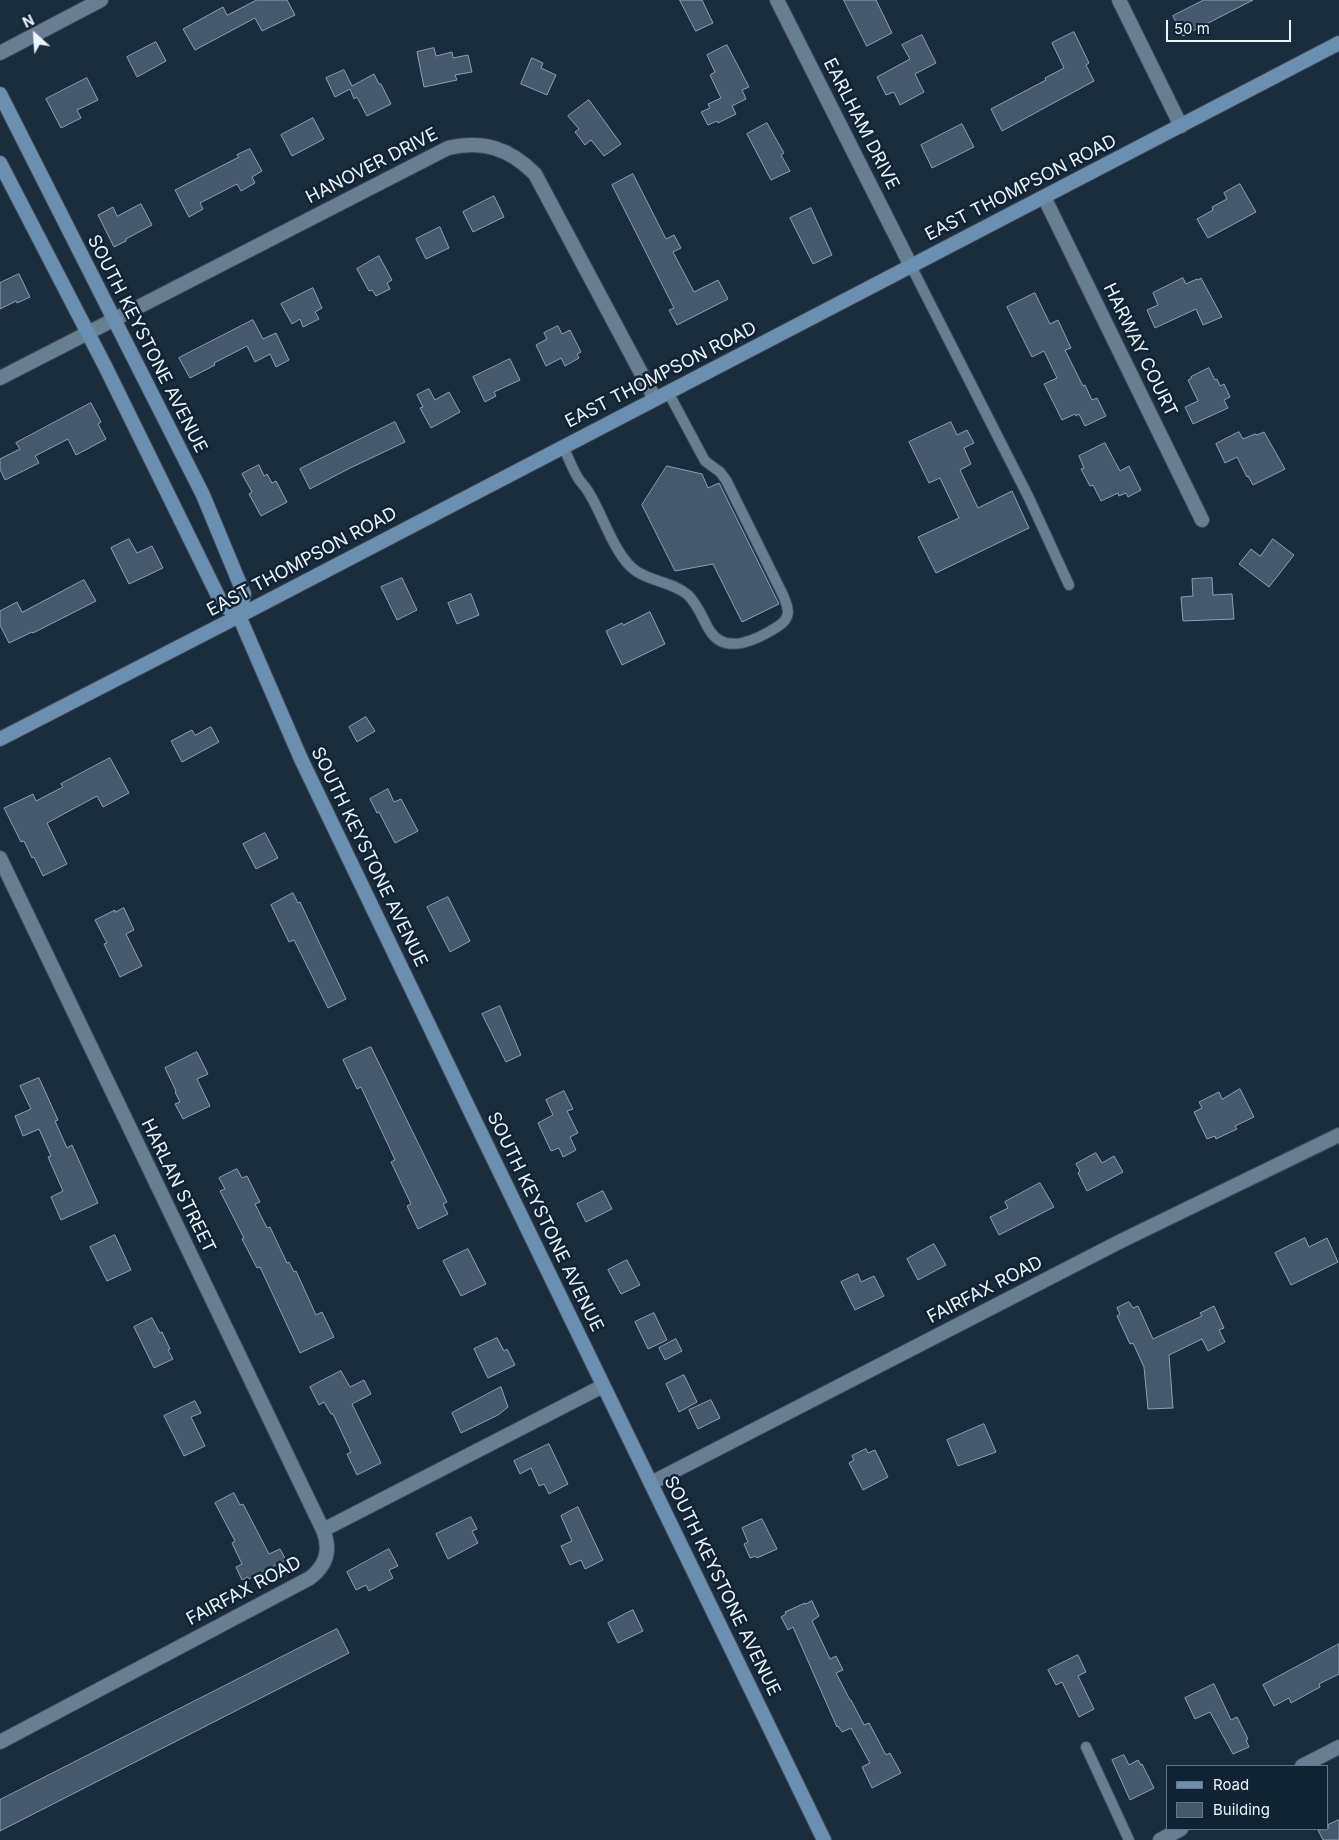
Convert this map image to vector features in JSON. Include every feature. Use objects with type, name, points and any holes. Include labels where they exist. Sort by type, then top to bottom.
[{"type":"main road","name":"EAST THOMPSON ROAD","points":[[0,739],[1339,43]]},
{"type":"main road","name":"SOUTH KEYSTONE AVENUE","points":[[0,94],[203,494],[244,594],[239,616]]},
{"type":"main road","name":"SOUTH KEYSTONE AVENUE","points":[[0,163],[105,366],[219,598],[223,605],[239,616],[306,768],[824,1840]]},
{"type":"street","points":[[0,53],[101,0]]},
{"type":"street","name":"EARLHAM DRIVE","points":[[777,0],[911,266]]},
{"type":"street","points":[[1119,0],[1181,126]]},
{"type":"street","name":"HANOVER DRIVE","points":[[0,378],[448,148],[463,144],[487,146],[510,154],[524,163],[540,181],[655,399]]},
{"type":"street","name":"HARWAY COURT","points":[[1044,197],[1202,520]]},
{"type":"street","name":"HARLAN STREET","points":[[0,858],[323,1530]]},
{"type":"street","name":"FAIRFAX ROAD","points":[[651,1483],[1121,1241],[1339,1135]]},
{"type":"street","points":[[323,1530],[603,1386]]},
{"type":"street","name":"FAIRFAX ROAD","points":[[0,1742],[310,1578],[319,1572],[328,1552],[327,1540],[323,1530]]},
{"type":"street","points":[[1304,1765],[1339,1747]]},
{"type":"street","points":[[1160,1840],[1180,1830]]},
{"type":"lane","points":[[911,266],[1029,498],[1069,585]]},
{"type":"lane","points":[[563,446],[579,480],[588,491],[624,560],[637,572],[671,585],[687,594],[698,607],[710,631],[718,640],[728,644],[741,643],[766,634],[785,623],[788,615],[788,605],[784,595],[726,480],[720,472],[705,461],[668,392]]},
{"type":"lane","points":[[1086,1747],[1129,1840]]},
{"type":"building","points":[[257,0],[287,0],[295,15],[262,31],[255,18],[195,50],[183,29],[223,7],[227,15]]},
{"type":"building","points":[[680,0],[702,0],[713,23],[696,31]]},
{"type":"building","points":[[844,0],[876,0],[892,33],[867,46]]},
{"type":"building","points":[[1204,0],[1253,0],[1183,36],[1173,16]]},
{"type":"building","points":[[1074,32],[1089,63],[1086,65],[1094,81],[1002,131],[991,109],[1046,80],[1045,78],[1064,68],[1052,43]]},
{"type":"building","points":[[922,35],[936,63],[915,74],[924,92],[900,105],[894,92],[886,95],[877,77],[910,59],[902,45]]},
{"type":"building","points":[[156,42],[166,61],[137,77],[127,57]]},
{"type":"building","points":[[727,45],[749,87],[742,90],[746,99],[732,106],[736,114],[718,123],[717,121],[708,125],[701,112],[710,108],[708,104],[721,98],[710,75],[715,72],[707,55]]},
{"type":"building","points":[[434,48],[436,56],[452,52],[453,58],[468,55],[472,72],[455,75],[457,80],[424,87],[417,52]]},
{"type":"building","points":[[532,58],[543,63],[541,68],[556,75],[547,95],[521,84]]},
{"type":"building","points":[[344,70],[352,86],[374,74],[391,104],[367,116],[357,97],[354,99],[350,89],[335,97],[326,78]]},
{"type":"building","points":[[87,78],[98,100],[77,110],[81,118],[61,128],[46,99]]},
{"type":"building","points":[[589,100],[621,144],[604,156],[591,140],[585,145],[575,132],[579,129],[568,116]]},
{"type":"building","points":[[313,118],[324,139],[292,156],[281,135]]},
{"type":"building","points":[[767,123],[784,153],[781,155],[790,171],[771,180],[747,134]]},
{"type":"building","points":[[962,124],[974,147],[932,168],[921,145]]},
{"type":"building","points":[[250,149],[262,171],[252,177],[255,183],[241,191],[237,184],[231,187],[200,203],[203,209],[189,217],[175,190],[239,157],[237,155]]},
{"type":"building","points":[[633,174],[666,239],[674,235],[681,248],[673,252],[694,292],[718,280],[728,299],[677,325],[669,310],[674,308],[612,185]]},
{"type":"building","points":[[1240,184],[1256,212],[1208,238],[1197,219],[1213,210],[1212,207],[1227,199],[1224,193]]},
{"type":"building","points":[[494,196],[504,217],[473,232],[463,212]]},
{"type":"building","points":[[141,204],[152,225],[114,247],[98,215],[113,207],[117,216]]},
{"type":"building","points":[[811,208],[832,255],[813,264],[790,218]]},
{"type":"building","points":[[440,227],[449,248],[426,259],[416,239]]},
{"type":"building","points":[[379,256],[392,280],[387,283],[390,289],[376,296],[372,290],[369,291],[357,269]]},
{"type":"building","points":[[19,274],[30,297],[0,309],[0,283]]},
{"type":"building","points":[[1183,278],[1186,284],[1201,278],[1222,317],[1203,325],[1196,309],[1155,328],[1147,310],[1158,305],[1153,293]]},
{"type":"building","points":[[313,288],[322,308],[315,312],[319,319],[303,327],[300,319],[292,324],[281,304]]},
{"type":"building","points":[[1035,293],[1050,324],[1058,320],[1071,348],[1065,350],[1083,386],[1085,385],[1092,400],[1097,398],[1106,416],[1085,426],[1079,414],[1062,420],[1044,384],[1057,378],[1044,351],[1032,357],[1007,307]]},
{"type":"building","points":[[253,320],[263,339],[276,333],[289,360],[276,367],[270,354],[255,362],[247,346],[190,378],[179,358]]},
{"type":"building","points":[[558,326],[562,334],[570,330],[581,352],[577,354],[579,358],[565,366],[561,358],[546,366],[536,345],[547,339],[544,333]]},
{"type":"building","points":[[510,359],[520,380],[494,392],[496,396],[485,402],[473,377]]},
{"type":"building","points":[[1209,368],[1220,386],[1224,384],[1230,397],[1224,400],[1228,408],[1193,424],[1185,407],[1198,401],[1188,380]]},
{"type":"building","points":[[429,389],[435,400],[449,392],[460,412],[431,428],[420,408],[423,407],[417,395]]},
{"type":"building","points":[[91,403],[101,422],[98,424],[106,439],[76,455],[68,439],[35,456],[39,463],[5,480],[0,469],[0,459],[20,449],[16,443]]},
{"type":"building","points":[[395,422],[405,442],[310,489],[300,469]]},
{"type":"building","points":[[951,422],[957,435],[967,430],[974,443],[964,448],[971,464],[960,470],[978,508],[1012,491],[1029,528],[936,573],[918,537],[959,518],[940,478],[929,483],[909,442]]},
{"type":"building","points":[[1239,432],[1243,439],[1264,432],[1285,469],[1253,485],[1237,457],[1225,463],[1216,444]]},
{"type":"building","points":[[1105,443],[1120,471],[1129,466],[1141,490],[1128,497],[1126,493],[1119,496],[1118,493],[1101,501],[1093,485],[1090,486],[1081,469],[1084,468],[1079,456]]},
{"type":"building","points":[[259,465],[264,476],[267,474],[272,483],[276,481],[287,502],[261,516],[249,494],[252,492],[242,474]]},
{"type":"building","points":[[667,466],[702,474],[708,488],[719,483],[779,604],[742,622],[713,564],[675,571],[642,505]]},
{"type":"building","points":[[129,539],[137,553],[152,546],[163,568],[129,584],[111,548]]},
{"type":"building","points":[[1273,539],[1294,555],[1269,587],[1239,564],[1251,549],[1260,556]]},
{"type":"building","points":[[402,578],[417,610],[397,620],[381,587]]},
{"type":"building","points":[[1212,578],[1213,595],[1232,594],[1234,619],[1183,621],[1181,597],[1193,596],[1192,579]]},
{"type":"building","points":[[84,580],[96,601],[9,643],[0,625],[0,611],[17,602],[22,612]]},
{"type":"building","points":[[471,594],[479,615],[457,624],[448,603]]},
{"type":"building","points":[[650,612],[665,644],[622,665],[606,631]]},
{"type":"building","points":[[366,717],[375,731],[357,742],[349,727]]},
{"type":"building","points":[[211,727],[219,742],[182,762],[171,741],[192,730],[195,735]]},
{"type":"building","points":[[110,758],[129,793],[103,807],[97,796],[47,823],[67,864],[43,876],[24,841],[21,842],[4,808],[33,794],[36,801],[63,787],[61,784]]},
{"type":"building","points":[[388,789],[394,802],[401,799],[418,831],[395,843],[370,799]]},
{"type":"building","points":[[265,833],[278,858],[256,869],[243,844]]},
{"type":"building","points":[[293,893],[298,903],[300,902],[346,999],[328,1008],[294,940],[289,942],[271,905]]},
{"type":"building","points":[[448,897],[470,941],[450,952],[427,907]]},
{"type":"building","points":[[124,908],[134,930],[126,934],[142,966],[120,977],[104,944],[107,943],[95,920],[115,910],[115,912]]},
{"type":"building","points":[[500,1006],[521,1055],[506,1062],[482,1014]]},
{"type":"building","points":[[371,1047],[447,1202],[443,1204],[448,1214],[418,1229],[407,1206],[411,1204],[391,1162],[395,1160],[361,1087],[357,1089],[343,1060]]},
{"type":"building","points":[[197,1052],[208,1074],[197,1079],[210,1106],[183,1119],[175,1104],[180,1102],[165,1068]]},
{"type":"building","points":[[39,1078],[58,1120],[55,1121],[67,1148],[72,1145],[98,1203],[61,1220],[51,1197],[63,1191],[48,1157],[51,1156],[39,1129],[23,1136],[15,1116],[31,1109],[20,1086]]},
{"type":"building","points":[[1240,1089],[1254,1117],[1235,1126],[1237,1129],[1216,1139],[1215,1136],[1207,1139],[1194,1112],[1202,1108],[1199,1102],[1219,1092],[1222,1099]]},
{"type":"building","points":[[564,1091],[573,1109],[567,1111],[578,1133],[570,1137],[576,1150],[563,1157],[559,1148],[551,1151],[538,1123],[553,1115],[546,1100]]},
{"type":"building","points":[[1096,1153],[1102,1163],[1114,1156],[1123,1172],[1087,1191],[1078,1173],[1080,1171],[1076,1164]]},
{"type":"building","points":[[237,1169],[242,1178],[247,1176],[260,1202],[255,1204],[267,1228],[270,1227],[287,1263],[289,1262],[294,1272],[296,1271],[316,1315],[322,1312],[334,1337],[300,1353],[260,1267],[257,1268],[220,1191],[225,1189],[219,1178]]},
{"type":"building","points":[[1040,1183],[1054,1207],[999,1235],[990,1217],[1008,1208],[1005,1202]]},
{"type":"building","points":[[603,1191],[612,1209],[586,1222],[577,1204]]},
{"type":"building","points":[[115,1235],[131,1270],[107,1281],[90,1247]]},
{"type":"building","points":[[1305,1238],[1309,1247],[1327,1238],[1338,1262],[1291,1285],[1275,1253]]},
{"type":"building","points":[[934,1244],[946,1265],[918,1280],[907,1259]]},
{"type":"building","points":[[468,1249],[486,1284],[461,1296],[443,1261]]},
{"type":"building","points":[[627,1260],[640,1285],[621,1294],[608,1270]]},
{"type":"building","points":[[858,1274],[861,1282],[874,1276],[884,1296],[855,1310],[841,1282]]},
{"type":"building","points":[[1129,1302],[1133,1308],[1138,1306],[1153,1339],[1202,1316],[1200,1313],[1214,1306],[1224,1328],[1219,1330],[1225,1342],[1208,1351],[1202,1339],[1169,1355],[1173,1408],[1148,1409],[1144,1367],[1133,1343],[1130,1344],[1117,1316],[1120,1314],[1117,1308]]},
{"type":"building","points":[[654,1313],[667,1340],[648,1349],[635,1322]]},
{"type":"building","points":[[152,1318],[160,1333],[162,1332],[173,1359],[154,1368],[134,1327]]},
{"type":"building","points":[[497,1338],[504,1351],[507,1349],[515,1365],[488,1378],[474,1349]]},
{"type":"building","points":[[676,1339],[682,1351],[665,1360],[659,1348]]},
{"type":"building","points":[[341,1371],[350,1387],[364,1380],[371,1394],[352,1404],[381,1463],[357,1475],[347,1454],[351,1452],[333,1414],[331,1414],[324,1402],[319,1405],[310,1387]]},
{"type":"building","points":[[684,1375],[697,1402],[679,1412],[666,1384]]},
{"type":"building","points":[[501,1387],[508,1407],[498,1415],[461,1433],[452,1413]]},
{"type":"building","points":[[711,1400],[720,1418],[698,1429],[689,1410]]},
{"type":"building","points":[[195,1401],[201,1413],[191,1417],[205,1446],[184,1456],[164,1416]]},
{"type":"building","points":[[984,1424],[996,1452],[958,1466],[947,1440]]},
{"type":"building","points":[[549,1444],[568,1484],[549,1494],[544,1484],[539,1486],[531,1468],[520,1474],[514,1461]]},
{"type":"building","points":[[866,1449],[868,1453],[875,1450],[888,1477],[863,1490],[849,1463],[854,1460],[852,1456]]},
{"type":"building","points":[[234,1493],[240,1505],[243,1504],[269,1554],[280,1549],[286,1560],[249,1579],[248,1577],[242,1580],[236,1567],[242,1564],[232,1543],[235,1541],[215,1503]]},
{"type":"building","points":[[578,1507],[603,1560],[585,1569],[581,1560],[570,1565],[561,1546],[572,1541],[561,1516]]},
{"type":"building","points":[[471,1517],[477,1529],[472,1531],[478,1543],[448,1559],[436,1534]]},
{"type":"building","points":[[762,1519],[777,1549],[757,1558],[756,1556],[750,1558],[744,1544],[748,1542],[742,1528]]},
{"type":"building","points":[[389,1549],[398,1566],[389,1570],[393,1578],[369,1591],[366,1585],[356,1590],[347,1572]]},
{"type":"building","points":[[812,1601],[819,1616],[812,1621],[830,1659],[836,1656],[843,1670],[836,1673],[864,1725],[869,1723],[886,1755],[890,1753],[901,1773],[872,1788],[862,1767],[870,1763],[851,1728],[842,1732],[837,1727],[793,1627],[788,1630],[781,1617],[786,1614],[785,1612]]},
{"type":"building","points":[[633,1610],[643,1631],[618,1643],[608,1623]]},
{"type":"building","points":[[337,1629],[349,1653],[0,1831],[0,1800]]},
{"type":"building","points":[[1339,1644],[1339,1674],[1319,1684],[1320,1687],[1291,1703],[1289,1698],[1274,1706],[1263,1685]]},
{"type":"building","points":[[1078,1655],[1086,1672],[1078,1676],[1094,1709],[1079,1717],[1062,1682],[1056,1685],[1048,1670]]},
{"type":"building","points":[[1214,1684],[1231,1720],[1237,1717],[1248,1739],[1246,1740],[1249,1747],[1233,1754],[1210,1712],[1195,1719],[1185,1698]]},
{"type":"building","points":[[1124,1755],[1129,1765],[1138,1760],[1142,1764],[1154,1788],[1130,1800],[1112,1760]]},
{"type":"building","points":[[1339,1820],[1339,1840],[1323,1840],[1318,1830],[1329,1830],[1329,1825]]}]
